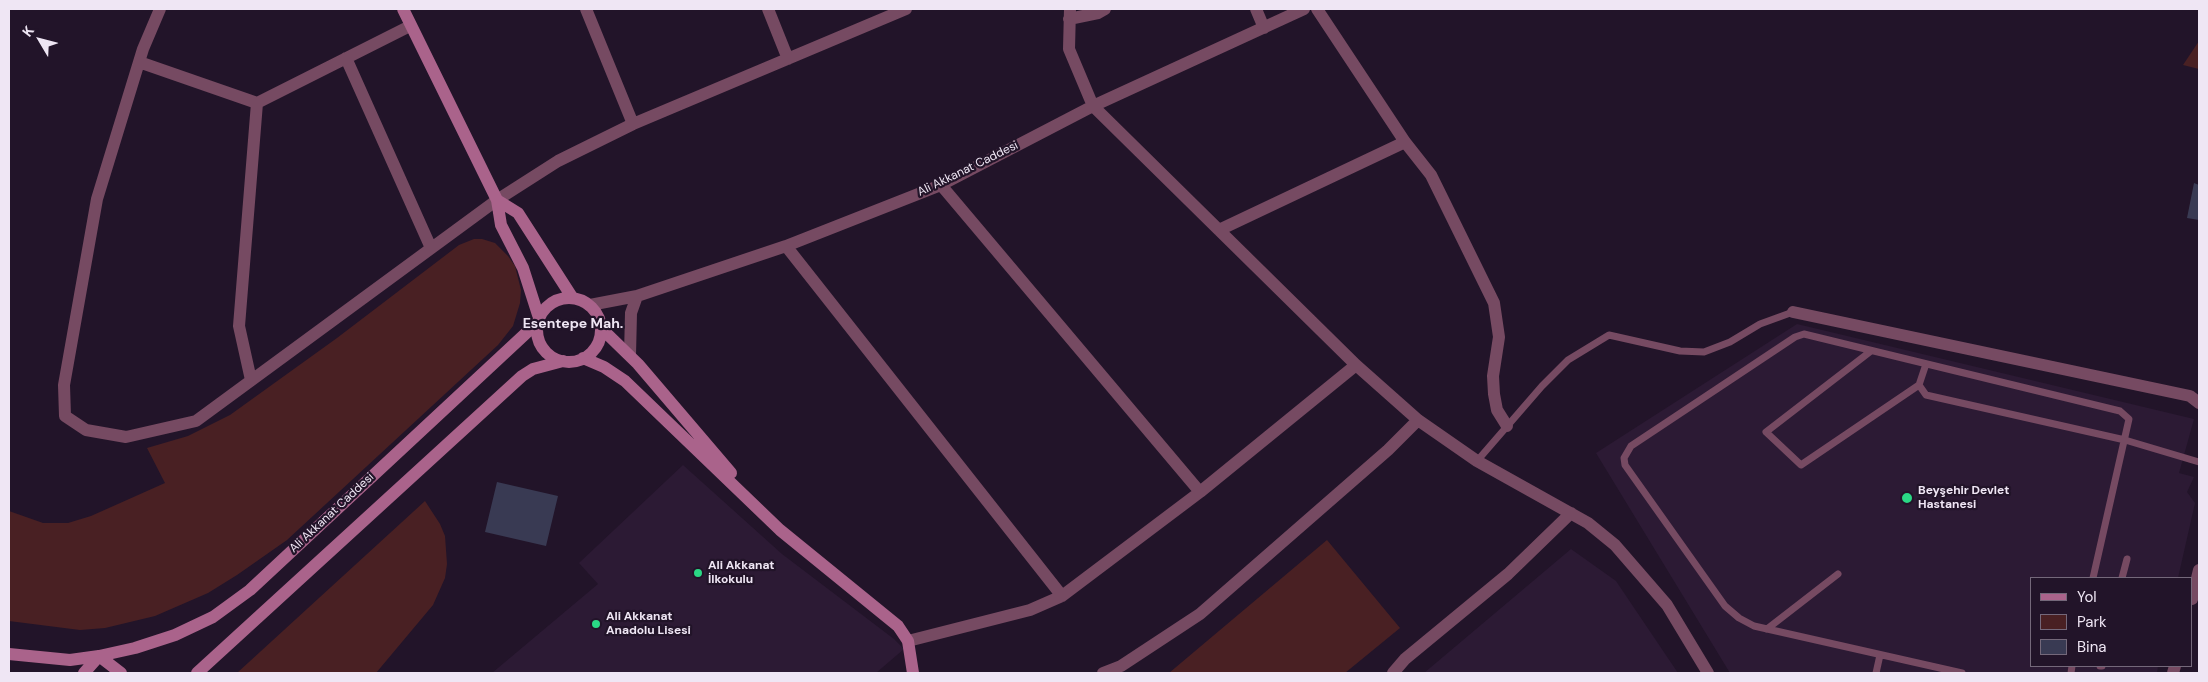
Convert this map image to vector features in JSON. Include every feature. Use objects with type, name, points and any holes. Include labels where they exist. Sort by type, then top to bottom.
[{"type":"main road","points":[[403,9],[498,200],[501,225],[523,268],[538,320],[537,333],[542,348],[549,355],[563,361],[574,362],[584,358],[598,344],[601,328],[599,318],[590,305],[582,300],[572,297],[552,302],[544,309],[538,320]]},
{"type":"main road","points":[[498,200],[518,213],[572,297]]},
{"type":"main road","name":"Ali Akkanat Caddesi","points":[[9,654],[70,660],[99,656],[135,648],[175,635],[213,617],[250,590],[538,320]]},
{"type":"main road","points":[[601,328],[630,355],[780,530]]},
{"type":"main road","points":[[584,358],[604,367],[625,381],[780,530],[898,626],[908,641],[913,673]]},
{"type":"main road","points":[[197,673],[522,376],[533,369],[563,361]]},
{"type":"main road","points":[[84,673],[99,656],[121,673]]},
{"type":"street","points":[[160,9],[139,62],[97,199],[64,386],[66,416],[86,430],[126,437],[196,421],[431,248],[498,200],[558,161],[633,124],[906,9]]},
{"type":"street","points":[[586,9],[633,124]]},
{"type":"street","points":[[768,9],[788,59]]},
{"type":"street","points":[[1105,9],[1098,12],[1069,14],[1069,49],[1093,106],[1356,365],[1418,420],[1477,461],[1588,523],[1615,545],[1667,605],[1708,673]]},
{"type":"street","points":[[1256,9],[1264,28]]},
{"type":"street","name":"Ali Akkanat Caddesi","points":[[590,305],[637,296],[786,246],[941,185],[1093,106],[1304,9]]},
{"type":"street","points":[[1317,9],[1405,142],[1431,175],[1494,303],[1500,337],[1493,376],[1494,394],[1497,410],[1507,426]]},
{"type":"street","points":[[139,62],[257,103],[410,26]]},
{"type":"street","points":[[346,58],[431,248]]},
{"type":"street","points":[[252,380],[239,326],[257,103]]},
{"type":"street","points":[[1220,230],[1405,142]]},
{"type":"street","points":[[941,185],[1200,492]]},
{"type":"street","points":[[786,246],[1062,596]]},
{"type":"street","points":[[630,355],[631,313],[637,296]]},
{"type":"street","points":[[1793,312],[2190,396],[2199,403]]},
{"type":"street","points":[[908,641],[1030,610],[1062,596],[1200,492],[1356,365]]},
{"type":"street","points":[[1103,673],[1121,666],[1200,614],[1388,450],[1418,420]]},
{"type":"street","points":[[1393,673],[1404,658],[1508,574],[1571,513]]},
{"type":"street","points":[[2193,596],[2199,570]]},
{"type":"lane","points":[[1477,461],[1542,386],[1568,360],[1609,335],[1680,352],[1704,352],[1730,342],[1760,324],[1793,312]]},
{"type":"lane","points":[[1962,673],[1754,626],[1739,618],[1725,606],[1625,466],[1624,458],[1631,446],[1795,338],[1804,334],[2120,411],[2129,419],[2093,577]]},
{"type":"lane","points":[[1871,351],[1766,432],[1801,465],[1919,385],[1926,364]]},
{"type":"lane","points":[[1919,385],[1926,394],[2125,440],[2199,462]]},
{"type":"lane","points":[[2122,577],[2127,559]]},
{"type":"lane","points":[[1767,629],[1838,574]]},
{"type":"lane","points":[[1876,673],[1880,655]]},
{"type":"shaded area","name":"Beyşehir Devlet Hastanesi","points":[[1797,324],[2194,419],[2179,473],[2194,477],[2187,492],[2195,503],[2178,577],[2030,577],[2030,667],[2158,667],[2157,673],[1730,673],[1596,453]]},
{"type":"shaded area","name":"Ali Akkanat İlkokulu","points":[[683,465],[782,554],[894,639],[904,649],[876,673],[492,673],[598,584],[579,563]]},
{"type":"shaded area","points":[[1571,549],[1616,581],[1678,673],[1424,673]]},
{"type":"green space","points":[[2199,41],[2199,69],[2183,65]]},
{"type":"green space","points":[[474,239],[495,243],[515,266],[521,290],[520,303],[513,326],[498,345],[287,540],[208,593],[155,616],[105,628],[80,630],[9,621],[9,511],[43,523],[68,523],[91,516],[165,483],[147,448],[188,436],[230,415],[337,338],[459,245]]},
{"type":"green space","points":[[425,501],[440,524],[445,536],[447,564],[445,578],[433,605],[376,673],[237,673]]},
{"type":"green space","points":[[1327,540],[1400,628],[1345,673],[1169,673]]},
{"type":"building","points":[[2194,183],[2199,185],[2199,220],[2187,218]]},
{"type":"building","points":[[497,482],[558,496],[546,546],[485,532]]},
{"type":"place","name":"Beyşehir Devlet Hastanesi","points":[[1907,498]]},
{"type":"place","name":"Ali Akkanat İlkokulu","points":[[698,573]]},
{"type":"place","name":"Ali Akkanat Anadolu Lisesi","points":[[596,624]]},
{"type":"district","name":"Esentepe Mah.","points":[[573,324]]}]
